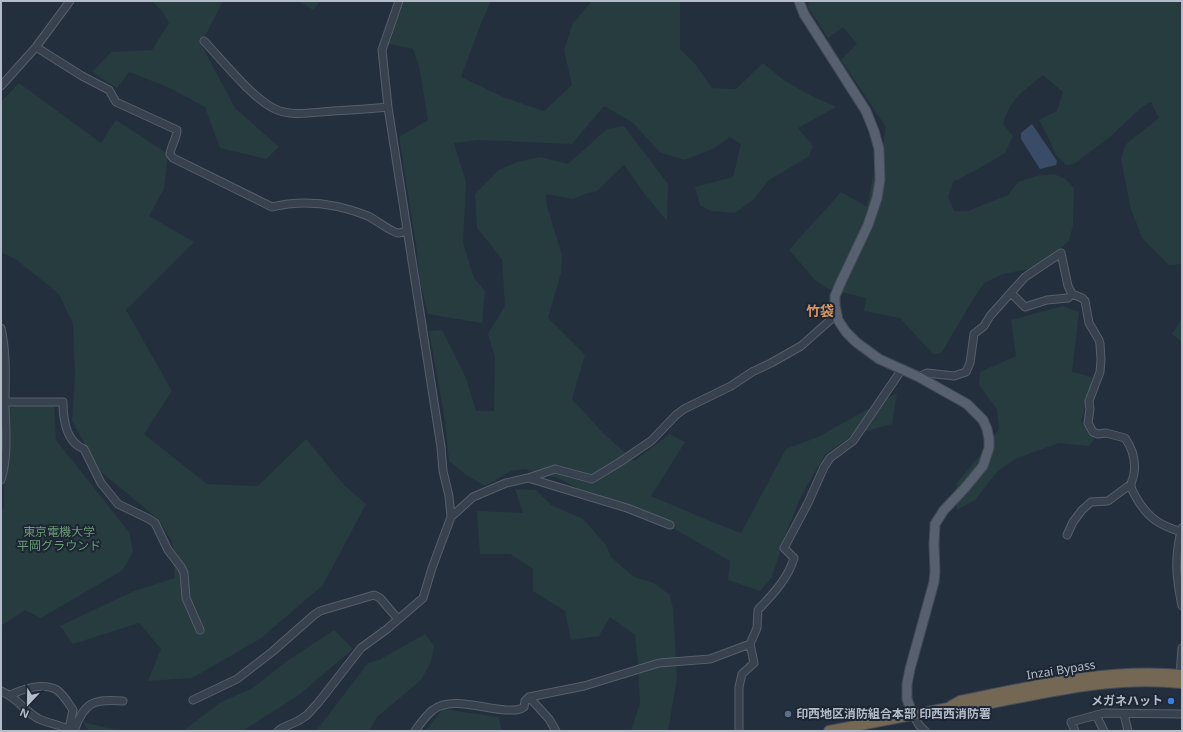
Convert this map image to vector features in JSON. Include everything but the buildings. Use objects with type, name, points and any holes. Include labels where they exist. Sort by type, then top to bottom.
[{"type":"highway","name":"Inzai Bypass","points":[[829,731],[948,708],[960,701],[1083,678],[1138,673],[1181,678]]},
{"type":"main road","points":[[800,1],[804,14],[866,111],[879,149],[880,180],[877,198],[868,225],[835,296],[836,314],[841,326],[856,342],[878,359],[920,377],[967,404],[983,420],[990,438],[990,448],[983,466],[944,510],[936,524],[934,544],[934,582],[907,684],[907,699],[913,715]]},
{"type":"street","points":[[1,86],[36,47],[70,1]]},
{"type":"street","points":[[278,731],[298,721],[307,714],[318,703],[361,648],[388,629],[423,598],[450,517],[449,496],[443,471],[441,448],[388,107],[382,50],[399,1]]},
{"type":"street","points":[[204,41],[252,92],[262,101],[275,109],[285,112],[303,113],[388,107]]},
{"type":"street","points":[[36,47],[82,76],[109,90],[116,102],[177,130],[170,154],[173,158],[272,207],[287,203],[302,202],[341,207],[370,217],[398,233],[407,231]]},
{"type":"street","points":[[920,377],[927,372],[954,376],[966,372],[970,363],[974,334],[984,326],[990,316],[1025,277],[1061,253],[1068,286],[1072,294],[1082,298],[1085,302],[1089,323],[1099,340],[1101,360],[1100,372],[1089,401],[1090,409],[1088,423],[1093,432],[1125,438],[1134,455],[1135,468],[1131,484],[1132,491],[1138,501],[1151,518],[1167,527],[1182,530],[1178,545],[1176,570],[1182,606]]},
{"type":"street","points":[[1011,293],[1025,307],[1047,300],[1068,298],[1072,294]]},
{"type":"street","points":[[450,517],[473,497],[506,483],[528,478],[555,469],[592,478],[620,462],[651,441],[676,415],[684,409],[731,386],[752,372],[772,363],[801,346],[836,314]]},
{"type":"street","points":[[1,328],[5,347],[5,462],[1,480]]},
{"type":"street","points":[[739,731],[739,687],[742,674],[754,663],[750,644],[757,628],[758,610],[776,591],[792,567],[794,558],[784,548],[808,503],[824,467],[830,458],[853,441],[902,369]]},
{"type":"street","points":[[5,402],[63,402],[63,411],[68,433],[74,442],[84,450],[101,483],[118,504],[155,523],[168,550],[184,573],[186,598],[200,630]]},
{"type":"street","points":[[528,478],[626,508],[670,525]]},
{"type":"street","points":[[1067,535],[1077,516],[1091,502],[1108,501],[1131,484]]},
{"type":"street","points":[[193,700],[237,678],[272,652],[320,611],[374,595],[380,598],[398,619]]},
{"type":"street","points":[[415,731],[432,710],[441,705],[455,703],[497,710],[520,710],[524,707],[525,701],[529,697],[584,686],[659,663],[710,659],[750,644]]},
{"type":"street","points":[[1181,678],[1182,648]]},
{"type":"street","points":[[10,694],[37,687],[48,687],[57,690],[67,700],[72,710],[72,730]]},
{"type":"street","points":[[1,691],[10,694],[28,712],[40,719],[72,730]]},
{"type":"street","points":[[529,697],[549,720],[556,731]]},
{"type":"street","points":[[72,730],[81,714],[89,705],[105,700],[123,701]]},
{"type":"street","points":[[1075,731],[1071,722],[1104,713],[1182,714]]},
{"type":"street","points":[[1124,714],[1128,731]]},
{"type":"street","points":[[913,715],[925,731]]},
{"type":"street","points":[[1096,715],[1104,731]]},
{"type":"green space","points":[[152,1],[223,1],[201,44],[235,108],[279,147],[266,159],[220,148],[205,107],[170,88],[129,72],[117,88],[92,72],[111,52],[152,50],[169,23],[161,10]]},
{"type":"green space","points":[[299,1],[321,1],[313,10]]},
{"type":"green space","points":[[404,1],[491,1],[461,77],[503,97],[544,111],[572,85],[564,50],[573,23],[592,1],[680,1],[680,49],[696,65],[712,88],[736,89],[763,63],[785,81],[836,107],[798,128],[813,146],[809,156],[769,180],[753,200],[735,213],[711,211],[700,205],[695,187],[733,177],[741,144],[730,137],[713,149],[684,160],[660,152],[632,122],[604,106],[572,144],[478,140],[454,143],[466,182],[463,243],[474,278],[485,291],[482,323],[428,314],[419,279],[417,251],[399,137],[428,120],[419,66],[413,49],[389,44]]},
{"type":"green space","points":[[809,1],[1174,1],[1182,3],[1182,264],[1169,265],[1142,238],[1130,206],[1121,159],[1126,144],[1159,118],[1151,102],[1143,106],[1111,136],[1074,164],[1066,165],[1056,155],[1039,120],[1057,111],[1063,92],[1043,75],[1018,96],[1006,115],[1003,124],[1013,136],[1005,153],[953,182],[948,197],[954,211],[968,211],[1008,195],[1018,182],[1036,176],[1054,174],[1065,179],[1074,188],[1073,225],[1069,241],[1048,259],[1029,269],[1003,274],[984,283],[942,352],[934,355],[900,318],[864,311],[866,298],[826,288],[815,280],[789,250],[841,192],[867,207],[872,181],[882,152],[886,127],[841,60],[857,44],[843,27],[828,38],[808,7]]},
{"type":"green space","points":[[19,83],[101,143],[116,120],[168,154],[164,189],[149,216],[194,242],[126,310],[172,391],[144,434],[207,484],[258,486],[306,439],[345,486],[366,504],[323,585],[260,639],[192,678],[148,681],[161,649],[139,623],[73,644],[60,626],[134,591],[175,578],[172,541],[157,518],[101,472],[72,421],[75,377],[73,324],[59,294],[17,260],[1,252],[1,102]]},
{"type":"green space","points":[[624,126],[668,184],[667,221],[647,197],[624,165],[597,191],[573,199],[546,194],[547,206],[562,255],[561,273],[548,318],[585,355],[572,399],[602,432],[634,461],[670,434],[685,442],[651,496],[741,533],[786,449],[818,437],[897,393],[892,424],[852,435],[825,455],[802,494],[786,533],[772,577],[760,591],[728,580],[730,561],[678,531],[609,506],[560,479],[525,469],[511,471],[485,486],[466,475],[449,461],[445,420],[429,331],[442,330],[466,378],[476,411],[494,411],[495,357],[488,334],[505,306],[502,259],[477,228],[475,194],[499,170],[517,162],[540,157],[568,164],[607,129]]},
{"type":"green space","points":[[1063,306],[1079,312],[1072,372],[1092,377],[1090,391],[1081,422],[1095,438],[1089,446],[1059,443],[1015,459],[997,472],[975,500],[957,510],[956,484],[982,453],[999,429],[997,409],[979,385],[980,372],[1016,356],[1011,320]]},
{"type":"green space","points":[[1182,318],[1182,342],[1172,334]]},
{"type":"green space","name":"東京電機大学 平岡グラウンド","points":[[5,402],[54,402],[56,440],[129,532],[133,552],[123,570],[41,618],[25,610],[1,626],[1,510],[4,508]]},
{"type":"green space","points":[[515,489],[536,490],[551,505],[583,519],[606,545],[611,557],[634,577],[654,583],[670,595],[673,609],[677,678],[668,731],[631,731],[640,703],[635,635],[610,617],[599,636],[571,640],[565,611],[533,591],[533,569],[510,554],[480,554],[477,511],[523,513]]},
{"type":"green space","points":[[334,630],[353,649],[299,695],[242,731],[183,731],[221,702],[253,688],[287,661]]},
{"type":"green space","points":[[425,634],[434,646],[431,662],[421,680],[377,717],[369,731],[316,731],[368,663],[379,660]]},
{"type":"green space","points":[[443,709],[499,717],[502,731],[425,731]]},
{"type":"green space","points":[[83,722],[120,731],[89,731]]},
{"type":"water","points":[[1032,124],[1057,161],[1056,165],[1040,169],[1021,139],[1021,133]]},
{"type":"place","name":"メガネハット","points":[[1171,701]]},
{"type":"place","name":"印西地区消防組合本部 印西西消防署","points":[[788,714]]},
{"type":"district","name":"竹袋","points":[[820,311]]}]
